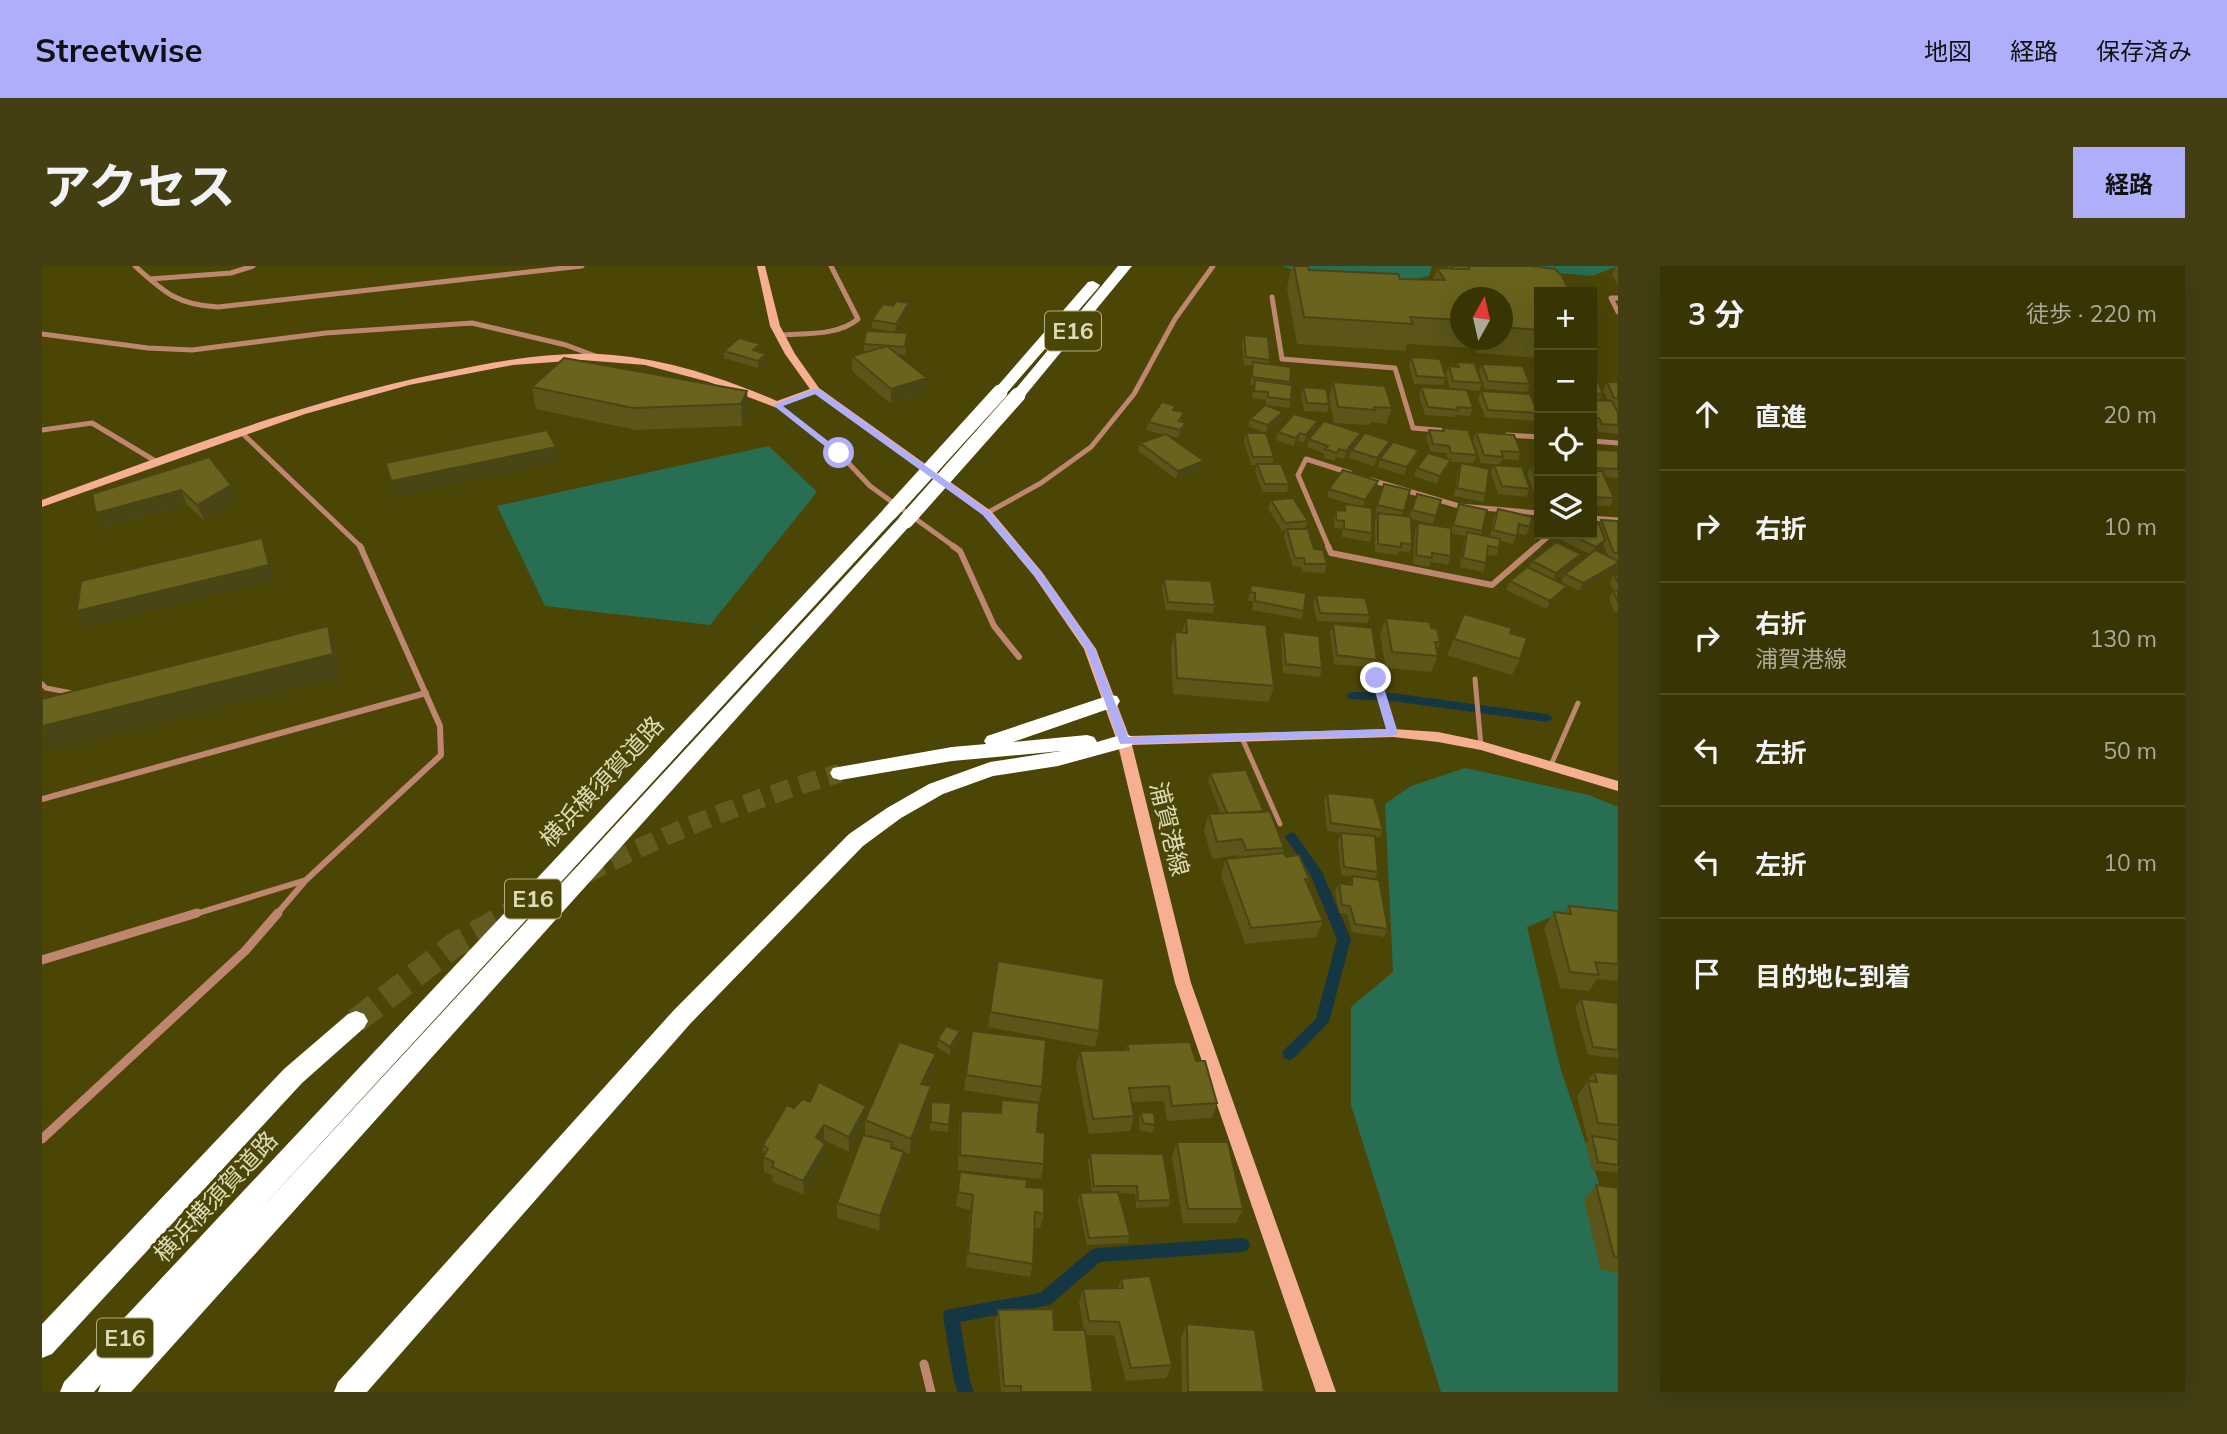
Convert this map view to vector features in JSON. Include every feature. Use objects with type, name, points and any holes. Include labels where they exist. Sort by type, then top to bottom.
[{"type":"highway","name":"横浜横須賀道路","points":[[112,1392],[898,517],[1108,266]]},
{"type":"highway","name":"横浜横須賀道路","points":[[74,1392],[898,517],[1018,396],[1125,266]]},
{"type":"highway","points":[[952,754],[1110,701]]},
{"type":"highway","points":[[840,774],[952,754],[1058,743],[1124,741]]},
{"type":"highway","points":[[348,1392],[682,1017],[856,840],[894,813],[936,789],[990,769],[1059,759],[1124,741]]},
{"type":"highway","points":[[42,1344],[293,1076],[356,1021]]},
{"type":"main road","name":"浦賀港線","points":[[761,266],[780,335],[816,390],[987,513],[1038,574],[1090,649],[1124,741],[1183,983],[1326,1392]]},
{"type":"main road","points":[[42,504],[241,432],[367,392],[428,377],[540,360],[600,357],[695,374],[777,405],[816,390]]},
{"type":"main road","points":[[1124,741],[1393,733],[1438,737],[1551,765],[1618,786]]},
{"type":"street","points":[[135,266],[169,296],[191,307],[218,307],[532,269],[582,266]]},
{"type":"street","points":[[150,279],[231,273],[253,266]]},
{"type":"street","points":[[780,335],[842,329],[853,326],[858,320],[831,266]]},
{"type":"street","points":[[987,513],[1041,484],[1090,447],[1134,394],[1175,319],[1213,266]]},
{"type":"street","points":[[1272,297],[1282,359],[1395,368],[1413,428],[1463,432]]},
{"type":"street","points":[[1618,298],[1611,298],[1618,312]]},
{"type":"street","points":[[42,334],[148,348],[192,349],[326,333],[447,323],[472,324],[566,345],[600,357]]},
{"type":"street","points":[[777,405],[839,453],[870,486],[960,551],[994,626],[1018,656]]},
{"type":"street","points":[[42,430],[92,423],[158,462]]},
{"type":"street","points":[[42,1139],[245,951],[306,880],[441,755],[440,726],[362,548],[241,432]]},
{"type":"street","points":[[1501,434],[1534,437]]},
{"type":"street","points":[[1597,441],[1618,443]]},
{"type":"street","points":[[1354,474],[1306,459],[1298,475],[1331,553],[1492,585],[1545,539]]},
{"type":"street","points":[[1367,478],[1459,506],[1534,513]]},
{"type":"street","points":[[1597,518],[1618,520]]},
{"type":"street","points":[[42,799],[426,693]]},
{"type":"street","points":[[42,960],[306,880]]},
{"type":"street","points":[[924,1364],[931,1392]]},
{"type":"lane","points":[[1376,678],[1393,733]]},
{"type":"lane","points":[[1475,679],[1481,746]]},
{"type":"lane","points":[[42,684],[46,688],[77,693]]},
{"type":"lane","points":[[1551,765],[1578,703]]},
{"type":"lane","points":[[1242,738],[1280,824]]},
{"type":"green space","points":[[1283,266],[1432,266],[1429,276],[1395,284],[1316,280]]},
{"type":"green space","points":[[1476,266],[1618,266],[1592,276]]},
{"type":"green space","points":[[769,446],[817,492],[710,625],[545,606],[497,506]]},
{"type":"green space","points":[[1465,768],[1589,795],[1618,807],[1618,923],[1561,913],[1527,927],[1560,1067],[1618,1240],[1618,1392],[1441,1392],[1351,1105],[1351,1007],[1393,972],[1385,804],[1411,786]]},
{"type":"building","points":[[1294,266],[1308,266],[1309,270],[1398,274],[1400,279],[1445,280],[1437,268],[1531,266],[1555,269],[1568,287],[1534,287],[1534,330],[1513,328],[1513,287],[1450,287],[1450,319],[1410,317],[1413,324],[1304,317]]},
{"type":"building","points":[[1452,266],[1469,266],[1468,269],[1453,269]]},
{"type":"building","points":[[896,301],[909,303],[896,324],[872,320],[883,304],[893,306]]},
{"type":"building","points":[[866,331],[907,333],[905,347],[864,344]]},
{"type":"building","points":[[1244,335],[1268,337],[1270,360],[1246,357]]},
{"type":"building","points":[[739,338],[760,344],[753,350],[766,354],[758,361],[724,351]]},
{"type":"building","points":[[887,346],[927,378],[891,389],[852,356]]},
{"type":"building","points":[[1411,357],[1440,359],[1446,378],[1417,376]]},
{"type":"building","points":[[564,358],[747,391],[741,404],[633,408],[532,387]]},
{"type":"building","points":[[1253,362],[1291,367],[1290,382],[1252,377]]},
{"type":"building","points":[[1457,362],[1474,363],[1482,383],[1453,381],[1449,366],[1459,367]]},
{"type":"building","points":[[1482,364],[1523,366],[1530,384],[1488,381]]},
{"type":"building","points":[[1255,380],[1292,385],[1291,400],[1268,397],[1268,392],[1254,391]]},
{"type":"building","points":[[1597,380],[1603,394],[1597,393]]},
{"type":"building","points":[[1333,382],[1385,386],[1392,408],[1374,407],[1375,410],[1338,407]]},
{"type":"building","points":[[1607,382],[1618,382],[1618,398],[1614,398]]},
{"type":"building","points":[[1303,387],[1326,389],[1329,404],[1307,403]]},
{"type":"building","points":[[1421,387],[1467,390],[1473,408],[1457,407],[1458,410],[1428,407]]},
{"type":"building","points":[[1481,391],[1530,394],[1534,404],[1534,413],[1488,410]]},
{"type":"building","points":[[1597,400],[1612,401],[1618,413],[1618,425],[1602,424]]},
{"type":"building","points":[[1162,402],[1176,406],[1173,410],[1184,412],[1179,421],[1186,423],[1180,430],[1148,422]]},
{"type":"building","points":[[1265,405],[1283,412],[1268,425],[1250,419]]},
{"type":"building","points":[[1294,414],[1318,421],[1306,435],[1300,433],[1296,438],[1278,432]]},
{"type":"building","points":[[1324,421],[1361,433],[1346,451],[1339,449],[1337,453],[1325,449],[1328,446],[1309,439]]},
{"type":"building","points":[[1443,428],[1468,430],[1477,455],[1451,453],[1449,446],[1433,444],[1429,430],[1444,431]]},
{"type":"building","points":[[547,430],[556,447],[391,481],[386,463]]},
{"type":"building","points":[[1476,432],[1514,435],[1521,452],[1501,451],[1503,457],[1484,455]]},
{"type":"building","points":[[1246,433],[1266,433],[1274,457],[1253,457]]},
{"type":"building","points":[[1365,433],[1390,441],[1377,458],[1352,450]]},
{"type":"building","points":[[1166,434],[1204,461],[1178,471],[1140,443]]},
{"type":"building","points":[[1393,442],[1419,450],[1407,467],[1380,459]]},
{"type":"building","points":[[1597,449],[1618,451],[1618,469],[1597,468]]},
{"type":"building","points":[[1428,453],[1451,460],[1440,476],[1417,468]]},
{"type":"building","points":[[209,457],[231,485],[197,505],[181,490],[96,513],[92,494]]},
{"type":"building","points":[[1461,463],[1489,469],[1486,494],[1457,488]]},
{"type":"building","points":[[1257,464],[1281,464],[1289,484],[1265,484]]},
{"type":"building","points":[[1494,465],[1522,467],[1530,489],[1502,486]]},
{"type":"building","points":[[1343,470],[1378,481],[1365,500],[1329,489]]},
{"type":"building","points":[[1597,471],[1602,471],[1614,498],[1597,497]]},
{"type":"building","points":[[1384,484],[1410,490],[1404,511],[1377,505]]},
{"type":"building","points":[[1417,494],[1441,500],[1436,516],[1412,510]]},
{"type":"building","points":[[1293,498],[1308,521],[1285,523],[1271,500]]},
{"type":"building","points":[[1345,504],[1372,508],[1372,533],[1344,529],[1344,521],[1336,520],[1336,510],[1345,511]]},
{"type":"building","points":[[1459,504],[1487,510],[1482,531],[1453,525]]},
{"type":"building","points":[[1498,509],[1532,517],[1530,527],[1519,524],[1517,536],[1493,530]]},
{"type":"building","points":[[1378,513],[1411,517],[1412,544],[1401,543],[1401,547],[1378,544]]},
{"type":"building","points":[[1601,520],[1618,521],[1618,553],[1614,553]]},
{"type":"building","points":[[1418,523],[1451,528],[1451,556],[1432,553],[1432,558],[1416,555]]},
{"type":"building","points":[[1597,523],[1605,540],[1596,547],[1579,539],[1597,539]]},
{"type":"building","points":[[1287,529],[1308,529],[1314,549],[1323,550],[1327,564],[1305,564],[1304,558],[1295,558]]},
{"type":"building","points":[[1467,532],[1500,539],[1499,548],[1488,546],[1486,563],[1463,558]]},
{"type":"building","points":[[262,538],[269,565],[77,611],[81,581]]},
{"type":"building","points":[[1556,542],[1581,554],[1556,573],[1532,561]]},
{"type":"building","points":[[1595,550],[1618,563],[1583,583],[1565,574]]},
{"type":"building","points":[[1527,567],[1567,586],[1550,601],[1510,581]]},
{"type":"building","points":[[1164,579],[1211,581],[1215,605],[1168,602]]},
{"type":"building","points":[[1251,585],[1306,593],[1304,611],[1255,601],[1255,593],[1250,592]]},
{"type":"building","points":[[1316,595],[1365,598],[1370,615],[1320,613]]},
{"type":"building","points":[[1464,614],[1512,628],[1510,633],[1527,638],[1520,659],[1454,639]]},
{"type":"building","points":[[1186,618],[1266,625],[1274,686],[1177,678],[1175,632],[1187,633]]},
{"type":"building","points":[[1386,618],[1430,622],[1431,628],[1437,629],[1440,642],[1435,642],[1438,656],[1392,652]]},
{"type":"building","points":[[1333,624],[1372,628],[1377,660],[1337,655]]},
{"type":"building","points":[[328,626],[333,654],[42,726],[42,699]]},
{"type":"building","points":[[1283,632],[1319,636],[1322,668],[1286,664]]},
{"type":"building","points":[[1246,770],[1264,812],[1227,813],[1210,773]]},
{"type":"building","points":[[1327,793],[1374,798],[1383,830],[1331,823]]},
{"type":"building","points":[[1270,811],[1284,848],[1246,850],[1242,839],[1217,842],[1209,814]]},
{"type":"building","points":[[1341,833],[1375,836],[1378,872],[1344,867]]},
{"type":"building","points":[[1284,853],[1286,857],[1299,855],[1309,879],[1305,879],[1323,921],[1251,928],[1226,859]]},
{"type":"building","points":[[1352,876],[1379,880],[1388,929],[1355,924],[1350,906],[1342,905],[1339,883],[1352,885]]},
{"type":"building","points":[[1569,906],[1618,911],[1618,964],[1595,962],[1599,975],[1570,972],[1554,912],[1571,914]]},
{"type":"building","points":[[998,961],[1104,979],[1099,1031],[990,1012]]},
{"type":"building","points":[[1581,999],[1618,1003],[1618,1050],[1593,1047]]},
{"type":"building","points":[[946,1026],[960,1031],[950,1047],[938,1039]]},
{"type":"building","points":[[972,1031],[1046,1040],[1042,1087],[966,1075]]},
{"type":"building","points":[[899,1042],[936,1054],[921,1084],[931,1086],[911,1139],[865,1120]]},
{"type":"building","points":[[1190,1042],[1196,1061],[1205,1061],[1217,1103],[1172,1106],[1169,1086],[1129,1088],[1134,1116],[1093,1119],[1080,1051],[1129,1050],[1127,1044]]},
{"type":"building","points":[[1594,1072],[1618,1074],[1618,1125],[1598,1123],[1588,1081],[1597,1082]]},
{"type":"building","points":[[819,1082],[866,1106],[849,1137],[824,1125],[816,1137],[825,1144],[803,1181],[772,1167],[774,1162],[763,1157],[768,1149],[763,1145],[787,1105],[794,1108],[802,1099],[810,1102]]},
{"type":"building","points":[[1002,1100],[1039,1103],[1037,1132],[1045,1133],[1044,1164],[960,1155],[961,1111],[1001,1113]]},
{"type":"building","points":[[931,1102],[951,1103],[949,1125],[931,1122]]},
{"type":"building","points":[[1141,1112],[1154,1113],[1155,1125],[1143,1123]]},
{"type":"building","points":[[863,1135],[892,1142],[891,1148],[904,1152],[880,1216],[837,1203]]},
{"type":"building","points":[[1592,1136],[1618,1140],[1618,1165],[1598,1162]]},
{"type":"building","points":[[1177,1142],[1228,1142],[1243,1209],[1188,1209]]},
{"type":"building","points":[[1090,1153],[1163,1154],[1171,1200],[1138,1201],[1137,1186],[1094,1186]]},
{"type":"building","points":[[960,1172],[1027,1180],[1026,1187],[1044,1188],[1044,1214],[1035,1212],[1033,1264],[968,1253],[973,1195],[958,1192]]},
{"type":"building","points":[[1596,1185],[1618,1188],[1618,1257],[1614,1256]]},
{"type":"building","points":[[1118,1192],[1130,1236],[1089,1238],[1080,1193]]},
{"type":"building","points":[[1150,1276],[1172,1365],[1131,1368],[1119,1322],[1089,1321],[1083,1289],[1123,1288],[1121,1279]]},
{"type":"building","points":[[1053,1309],[1054,1330],[1085,1330],[1093,1392],[1021,1392],[1021,1386],[1004,1386],[998,1310]]},
{"type":"building","points":[[1187,1324],[1255,1330],[1264,1392],[1188,1392]]},
{"type":"waterway","points":[[1353,696],[1392,697],[1547,718]]},
{"type":"waterway","points":[[1289,1054],[1322,1022],[1344,939],[1316,872],[1291,837]]},
{"type":"waterway","points":[[966,1392],[951,1316],[1044,1300],[1097,1255],[1242,1245]]},
{"type":"tunnel","points":[[509,915],[548,893],[670,834],[754,801],[840,773]]},
{"type":"tunnel","points":[[356,1021],[453,946],[512,913]]},
{"type":"route","points":[[839,453],[777,405],[816,390],[987,513],[1038,574],[1090,649],[1124,741],[1393,733],[1376,678]]}]
